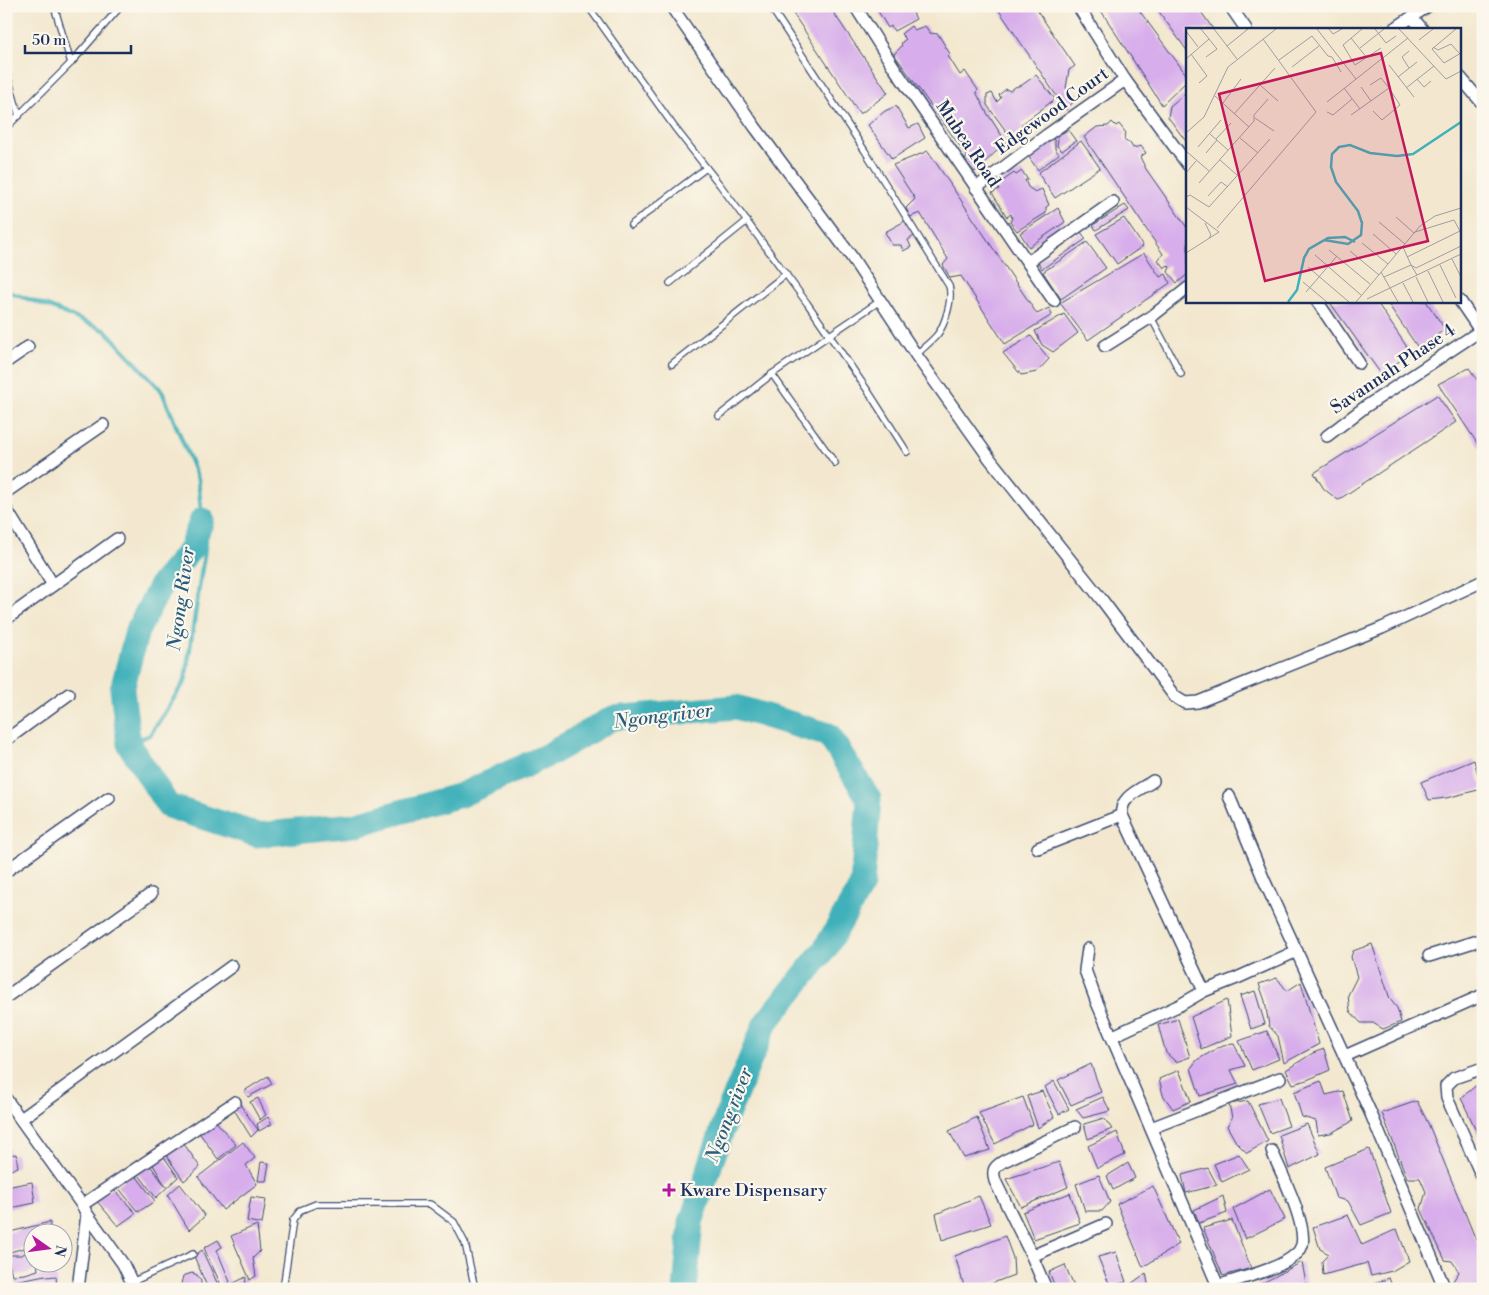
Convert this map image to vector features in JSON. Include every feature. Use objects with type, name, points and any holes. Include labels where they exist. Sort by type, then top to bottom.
[{"type":"street","points":[[671,6],[756,127],[851,256],[916,355],[1012,489],[1102,600],[1175,698],[1185,703],[1198,702],[1373,631],[1483,581]]},
{"type":"street","name":"Mubea Road","points":[[855,6],[1054,301]]},
{"type":"street","points":[[1078,6],[1125,80],[1186,161]]},
{"type":"street","points":[[1230,6],[1245,28]]},
{"type":"street","points":[[1396,28],[1428,6]]},
{"type":"street","points":[[1412,17],[1421,28]]},
{"type":"street","points":[[1462,79],[1483,104]]},
{"type":"street","name":"Edgewood Court","points":[[976,188],[1046,134],[1125,80]]},
{"type":"street","points":[[1028,262],[1114,202]]},
{"type":"street","points":[[1105,346],[1151,317],[1186,290]]},
{"type":"street","points":[[1319,302],[1360,363]]},
{"type":"street","name":"Savannah Phase 4","points":[[1327,436],[1365,407],[1481,333],[1461,302]]},
{"type":"street","points":[[6,362],[28,347]]},
{"type":"street","points":[[6,492],[103,425]]},
{"type":"street","points":[[6,509],[53,585]]},
{"type":"street","points":[[6,619],[118,539]]},
{"type":"street","points":[[6,740],[69,694]]},
{"type":"street","points":[[1153,781],[1126,799],[1121,808],[1122,815],[1204,992]]},
{"type":"street","points":[[1229,796],[1264,880],[1345,1056],[1445,1289]]},
{"type":"street","points":[[6,871],[110,798]]},
{"type":"street","points":[[1038,848],[1122,815]]},
{"type":"street","points":[[6,997],[151,894]]},
{"type":"street","points":[[1429,956],[1483,939]]},
{"type":"street","points":[[1088,949],[1084,970],[1151,1128],[1215,1287],[1286,1261],[1296,1254],[1302,1246],[1302,1230],[1297,1212],[1272,1151]]},
{"type":"street","points":[[1112,1036],[1204,992],[1297,951]]},
{"type":"street","points":[[21,1119],[232,966]]},
{"type":"street","points":[[1345,1056],[1483,995]]},
{"type":"street","points":[[1483,1068],[1454,1078],[1446,1086],[1447,1098],[1483,1178]]},
{"type":"street","points":[[1151,1128],[1280,1078]]},
{"type":"street","points":[[6,1099],[123,1264],[133,1285]]},
{"type":"street","points":[[78,1289],[85,1209],[234,1102]]},
{"type":"street","points":[[1046,1289],[1032,1256],[994,1181],[992,1172],[995,1166],[1004,1161],[1075,1127]]},
{"type":"street","points":[[1032,1256],[1106,1224]]},
{"type":"lane","points":[[54,6],[71,63]]},
{"type":"lane","points":[[588,6],[675,128],[786,274],[868,390],[907,452]]},
{"type":"lane","points":[[770,6],[865,151],[949,286],[951,293],[950,302],[940,330],[936,337],[916,355]]},
{"type":"lane","points":[[6,128],[71,63],[120,7]]},
{"type":"lane","points":[[6,70],[19,116]]},
{"type":"lane","points":[[631,225],[706,168]]},
{"type":"lane","points":[[670,283],[747,221]]},
{"type":"lane","points":[[672,364],[786,274]]},
{"type":"lane","points":[[719,416],[772,374],[880,301]]},
{"type":"lane","points":[[1151,317],[1181,374]]},
{"type":"lane","points":[[772,374],[835,462]]},
{"type":"lane","points":[[284,1289],[293,1220],[301,1210],[316,1204],[430,1204],[454,1222],[465,1243],[474,1289]]},
{"type":"lane","points":[[133,1285],[194,1254]]},
{"type":"building","points":[[788,6],[829,6],[888,93],[860,114]]},
{"type":"building","points":[[875,6],[923,6],[913,13],[916,19],[894,31],[891,26],[888,28]]},
{"type":"building","points":[[996,6],[1034,6],[1075,66],[1069,70],[1066,88],[1075,100],[1066,110]]},
{"type":"building","points":[[1098,6],[1136,6],[1186,74],[1186,82],[1162,105]]},
{"type":"building","points":[[1155,6],[1197,6],[1212,28],[1186,28],[1186,49]]},
{"type":"building","points":[[911,26],[914,30],[925,26],[930,33],[938,34],[950,54],[948,56],[960,75],[965,71],[978,90],[976,92],[987,113],[1006,142],[975,172],[965,161],[967,156],[894,54],[906,39],[901,34]]},
{"type":"building","points":[[1036,75],[1055,99],[1022,124],[1022,130],[1011,138],[987,105],[987,95],[992,93],[997,102],[1001,98],[999,95],[1006,89],[1010,91]]},
{"type":"building","points":[[1186,93],[1186,141],[1168,117],[1170,106]]},
{"type":"building","points":[[896,106],[909,128],[918,124],[925,138],[892,159],[868,125],[885,111]]},
{"type":"building","points":[[1112,122],[1116,126],[1119,124],[1126,133],[1125,141],[1130,143],[1133,148],[1141,146],[1146,153],[1140,157],[1146,169],[1186,226],[1186,276],[1177,283],[1168,272],[1170,267],[1168,265],[1164,268],[1158,260],[1163,254],[1084,137],[1097,127],[1108,126]]},
{"type":"building","points":[[1068,130],[1076,141],[1062,151],[1057,146],[1058,139],[1056,136]]},
{"type":"building","points":[[1051,137],[1055,141],[1055,149],[1059,154],[1038,170],[1028,156]]},
{"type":"building","points":[[1081,141],[1100,168],[1055,198],[1038,173]]},
{"type":"building","points":[[928,151],[1037,314],[1049,308],[1052,315],[1005,344],[961,276],[950,278],[943,265],[948,259],[920,213],[910,217],[906,208],[915,199],[893,165]]},
{"type":"building","points":[[1022,171],[1028,180],[1025,180],[1028,187],[1035,192],[1042,189],[1049,205],[1046,207],[1046,213],[1017,231],[1010,222],[1011,214],[1007,217],[992,193],[999,189],[997,185],[1014,173],[1016,175]]},
{"type":"building","points":[[1125,205],[1129,210],[1096,230],[1093,225]]},
{"type":"building","points":[[1058,208],[1065,222],[1029,247],[1020,233]]},
{"type":"building","points":[[1124,218],[1143,246],[1117,264],[1096,234]]},
{"type":"building","points":[[905,221],[914,236],[908,240],[911,247],[903,251],[901,245],[892,245],[885,232]]},
{"type":"building","points":[[1081,232],[1086,239],[1042,269],[1038,262]]},
{"type":"building","points":[[1087,242],[1106,268],[1061,299],[1043,272]]},
{"type":"building","points":[[1144,253],[1160,277],[1166,274],[1170,283],[1088,340],[1060,303]]},
{"type":"building","points":[[1330,302],[1377,302],[1411,353],[1381,374]]},
{"type":"building","points":[[1387,302],[1427,302],[1445,329],[1419,349]]},
{"type":"building","points":[[1064,314],[1078,333],[1053,352],[1042,345],[1035,331]]},
{"type":"building","points":[[1031,336],[1049,359],[1037,372],[1021,375],[1003,353]]},
{"type":"building","points":[[1469,368],[1483,388],[1483,452],[1438,384]]},
{"type":"building","points":[[1437,395],[1456,422],[1338,500],[1324,489],[1314,473]]},
{"type":"building","points":[[1474,760],[1482,789],[1429,800],[1421,782]]},
{"type":"building","points":[[1372,944],[1390,999],[1397,1008],[1401,1022],[1383,1029],[1373,1023],[1361,1023],[1350,1011],[1348,995],[1357,977],[1351,957],[1353,951]]},
{"type":"building","points":[[1277,978],[1287,991],[1301,982],[1319,1044],[1284,1063],[1278,1036],[1269,1026],[1265,1001],[1259,984]]},
{"type":"building","points":[[1255,991],[1265,1024],[1251,1029],[1240,996]]},
{"type":"building","points":[[1227,1000],[1232,1036],[1201,1049],[1191,1017]]},
{"type":"building","points":[[1178,1019],[1190,1057],[1176,1062],[1166,1053],[1158,1025]]},
{"type":"building","points":[[1267,1031],[1279,1059],[1252,1070],[1239,1041]]},
{"type":"building","points":[[1234,1044],[1245,1066],[1231,1070],[1238,1084],[1200,1096],[1191,1068],[1197,1060],[1223,1045]]},
{"type":"building","points":[[1324,1049],[1330,1070],[1293,1084],[1286,1070],[1313,1053]]},
{"type":"building","points":[[1091,1064],[1101,1092],[1071,1105],[1058,1080]]},
{"type":"building","points":[[1179,1070],[1191,1101],[1173,1109],[1163,1095],[1159,1079]]},
{"type":"building","points":[[268,1076],[272,1084],[248,1097],[244,1091]]},
{"type":"building","points":[[1054,1081],[1069,1109],[1059,1114],[1045,1087]]},
{"type":"building","points":[[1321,1081],[1326,1095],[1343,1091],[1353,1121],[1331,1133],[1318,1135],[1316,1121],[1302,1117],[1294,1092]]},
{"type":"building","points":[[1479,1083],[1483,1083],[1483,1145],[1461,1098]]},
{"type":"building","points":[[1042,1091],[1054,1117],[1038,1128],[1027,1096]]},
{"type":"building","points":[[1023,1097],[1033,1124],[995,1144],[979,1113]]},
{"type":"building","points":[[1103,1097],[1110,1111],[1083,1118],[1076,1109]]},
{"type":"building","points":[[258,1098],[266,1115],[260,1120],[250,1102]]},
{"type":"building","points":[[1279,1098],[1289,1126],[1270,1133],[1258,1104]]},
{"type":"building","points":[[1248,1101],[1268,1141],[1247,1153],[1236,1142],[1227,1126],[1232,1118],[1229,1104]]},
{"type":"building","points":[[1417,1101],[1428,1123],[1483,1257],[1483,1289],[1457,1289],[1453,1281],[1459,1272],[1452,1261],[1445,1260],[1421,1209],[1426,1192],[1420,1178],[1407,1178],[1382,1113]]},
{"type":"building","points":[[239,1103],[258,1130],[251,1137],[233,1108]]},
{"type":"building","points":[[268,1117],[272,1124],[259,1131],[257,1124]]},
{"type":"building","points":[[977,1117],[990,1150],[964,1158],[949,1131]]},
{"type":"building","points":[[213,1118],[236,1145],[218,1159],[198,1131]]},
{"type":"building","points":[[1104,1118],[1112,1129],[1088,1139],[1084,1124]]},
{"type":"building","points":[[1307,1124],[1320,1154],[1289,1169],[1279,1135]]},
{"type":"building","points":[[1117,1132],[1125,1155],[1097,1168],[1088,1146]]},
{"type":"building","points":[[182,1141],[200,1167],[184,1181],[165,1154]]},
{"type":"building","points":[[243,1142],[255,1158],[246,1165],[257,1184],[223,1210],[198,1177]]},
{"type":"building","points":[[9,1148],[10,1155],[16,1154],[18,1167],[6,1172],[6,1149]]},
{"type":"building","points":[[1369,1149],[1391,1213],[1361,1225],[1348,1201],[1336,1198],[1325,1167]]},
{"type":"building","points":[[1239,1154],[1249,1169],[1222,1182],[1214,1164]]},
{"type":"building","points":[[164,1157],[178,1177],[156,1198],[137,1172],[149,1164],[166,1187],[152,1163]]},
{"type":"building","points":[[261,1162],[269,1163],[266,1181],[258,1181]]},
{"type":"building","points":[[1059,1162],[1068,1187],[1021,1207],[1006,1179]]},
{"type":"building","points":[[1128,1163],[1135,1178],[1113,1190],[1107,1176]]},
{"type":"building","points":[[1208,1168],[1217,1185],[1186,1193],[1182,1175]]},
{"type":"building","points":[[134,1173],[155,1201],[138,1212],[117,1186]]},
{"type":"building","points":[[1099,1175],[1110,1202],[1102,1211],[1085,1211],[1076,1184]]},
{"type":"building","points":[[32,1182],[35,1203],[6,1209],[6,1187]]},
{"type":"building","points":[[180,1184],[205,1216],[189,1230],[168,1195]]},
{"type":"building","points":[[1153,1186],[1179,1244],[1143,1267],[1117,1204]]},
{"type":"building","points":[[112,1188],[136,1213],[118,1226],[96,1200]]},
{"type":"building","points":[[1270,1189],[1285,1219],[1245,1239],[1233,1209]]},
{"type":"building","points":[[1070,1193],[1080,1223],[1034,1239],[1023,1212]]},
{"type":"building","points":[[979,1196],[991,1224],[942,1240],[936,1214]]},
{"type":"building","points":[[1223,1196],[1227,1213],[1199,1223],[1194,1210]]},
{"type":"building","points":[[251,1197],[266,1199],[262,1224],[247,1221]]},
{"type":"building","points":[[1348,1215],[1362,1245],[1397,1229],[1409,1261],[1392,1271],[1371,1276],[1367,1263],[1323,1275],[1322,1261],[1329,1254],[1320,1249],[1313,1227]]},
{"type":"building","points":[[1232,1220],[1251,1268],[1223,1276],[1203,1228]]},
{"type":"building","points":[[257,1225],[260,1251],[253,1258],[256,1276],[250,1280],[231,1236]]},
{"type":"building","points":[[22,1229],[22,1249],[6,1253],[6,1233]]},
{"type":"building","points":[[1005,1236],[1013,1258],[1014,1275],[977,1289],[965,1289],[955,1256]]},
{"type":"building","points":[[218,1240],[222,1247],[217,1250],[230,1282],[222,1287],[204,1248]]},
{"type":"building","points":[[202,1250],[219,1287],[216,1289],[208,1289],[194,1256]]},
{"type":"building","points":[[1116,1252],[1126,1282],[1110,1286],[1098,1257]]},
{"type":"building","points":[[7,1255],[21,1255],[22,1272],[32,1272],[12,1275]]},
{"type":"building","points":[[1302,1262],[1307,1289],[1258,1289],[1257,1286]]},
{"type":"building","points":[[1065,1265],[1075,1289],[1056,1289],[1049,1272]]},
{"type":"building","points":[[192,1273],[197,1275],[201,1281],[201,1289],[182,1289],[183,1276]]},
{"type":"building","points":[[1146,1273],[1149,1289],[1124,1289]]},
{"type":"building","points":[[45,1275],[47,1277],[56,1276],[57,1289],[16,1289],[15,1281]]},
{"type":"building","points":[[246,1277],[245,1289],[222,1289]]},
{"type":"building","points":[[1389,1278],[1393,1289],[1361,1289]]},
{"type":"waterway","name":"Ngong River","points":[[6,291],[106,331],[162,391],[198,479],[205,548],[185,681],[150,735],[129,744]]},
{"type":"waterway","name":"Ngong river","points":[[202,520],[190,550],[161,585],[137,631],[122,690],[129,744],[168,806],[258,835],[354,825],[461,795],[548,755],[613,718],[736,707],[829,735],[869,799],[862,885],[825,949],[765,1024],[728,1113],[691,1222],[685,1289]]},
{"type":"place","name":"Kware Dispensary","points":[[669,1190]]}]
